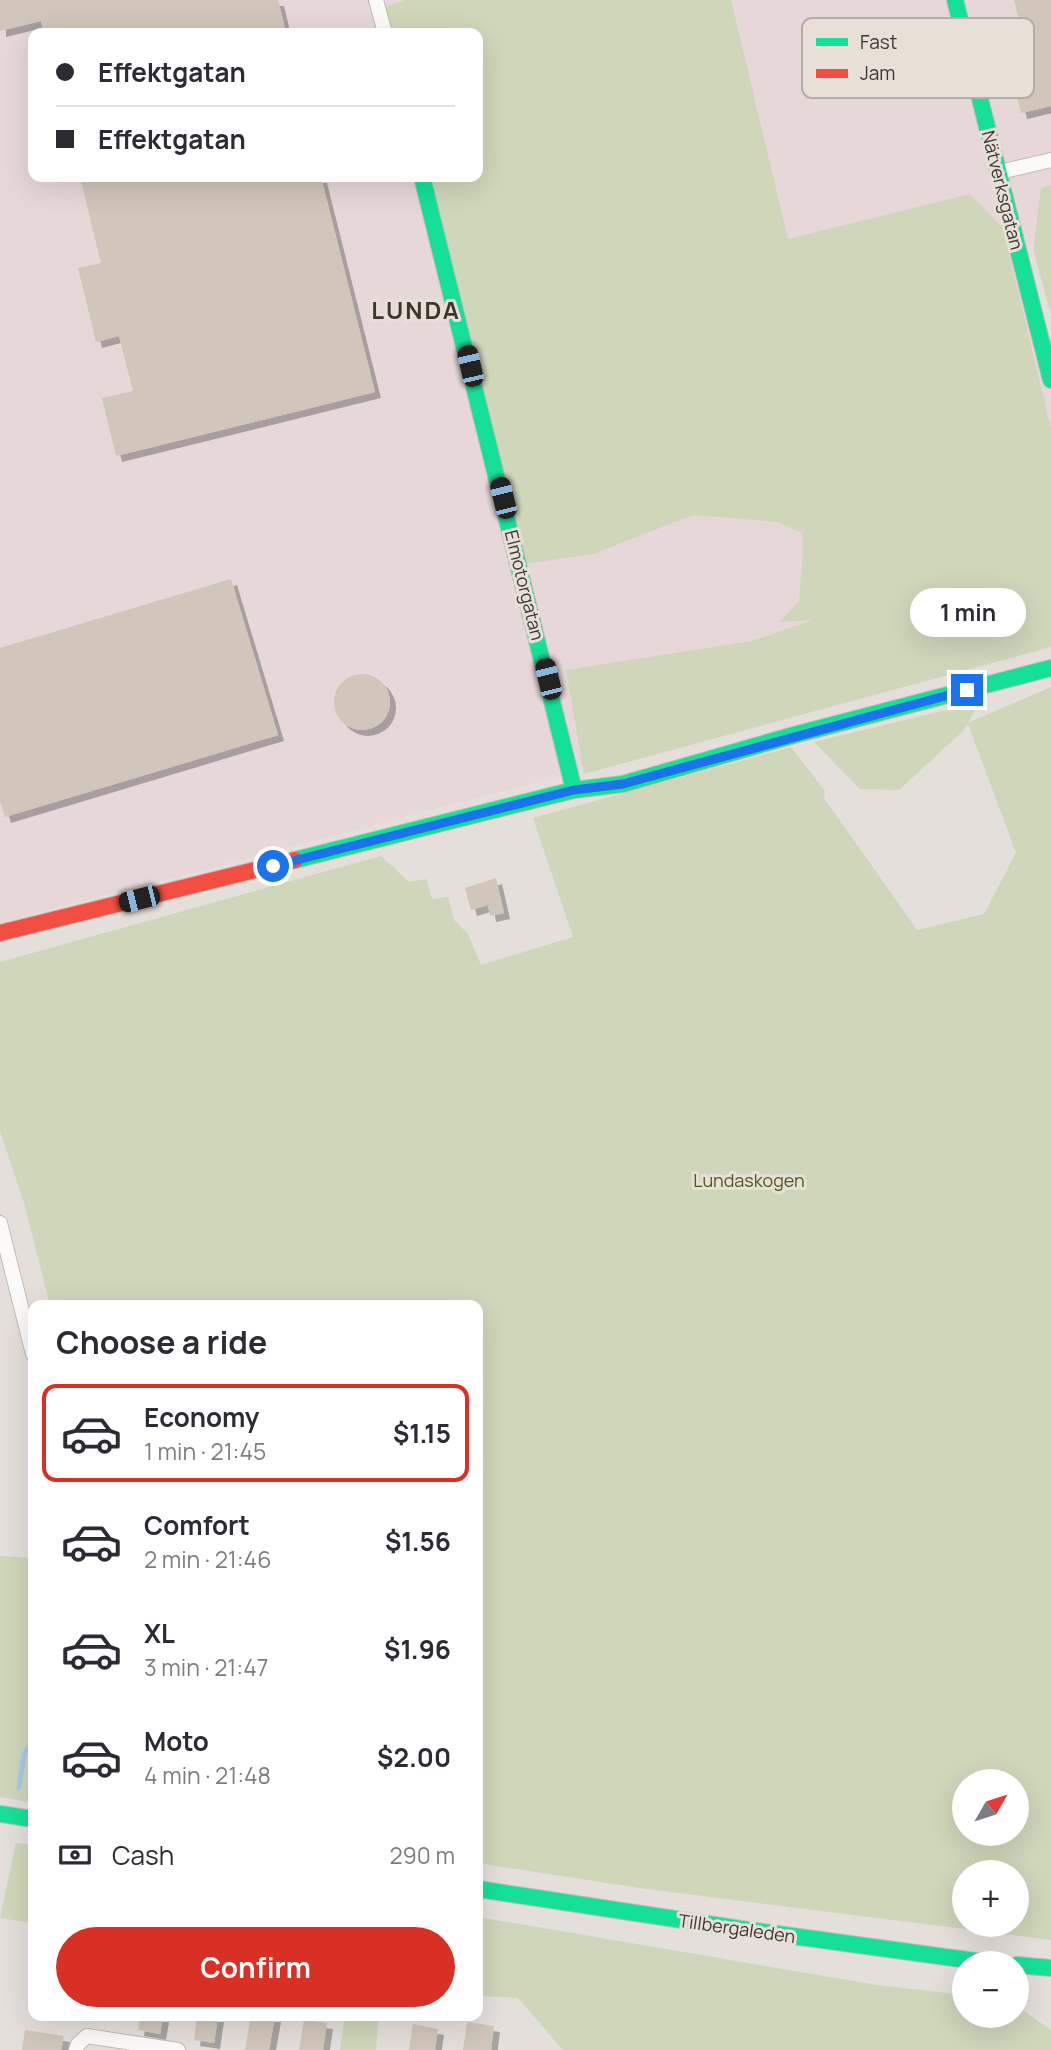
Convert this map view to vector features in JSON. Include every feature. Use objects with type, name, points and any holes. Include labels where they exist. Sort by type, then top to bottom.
[{"type":"street","points":[[376,0],[384,28]]},
{"type":"street","name":"Nätverksgatan","points":[[955,0],[960,18]]},
{"type":"street","name":"Nätverksgatan","points":[[980,98],[1051,380]]},
{"type":"street","points":[[999,172],[1051,160]]},
{"type":"street","name":"Elmotorgatan","points":[[423,182],[574,790]]},
{"type":"street","points":[[0,933],[574,790],[623,784],[1051,668]]},
{"type":"street","points":[[0,1223],[28,1334]]},
{"type":"street","points":[[0,1815],[28,1818]]},
{"type":"street","name":"Tillbergaleden","points":[[483,1890],[952,1958]]},
{"type":"street","points":[[1029,1966],[1051,1968]]},
{"type":"street","points":[[76,2050],[78,2044],[87,2036],[178,2050]]},
{"type":"shaded area","points":[[0,0],[1051,0],[1051,185],[1041,188],[1027,276],[1051,396],[1051,647],[0,923]]},
{"type":"green space","points":[[405,0],[731,0],[788,239],[970,194],[1003,228],[1051,429],[1051,647],[584,774],[566,670],[752,641],[813,620],[779,622],[799,602],[802,533],[778,522],[693,515],[593,554],[525,564],[429,182],[483,182],[483,28],[391,28],[385,7]]},
{"type":"green space","points":[[1051,185],[1051,315],[1033,248],[1041,188]]},
{"type":"green space","name":"Lundaskogen","points":[[1051,687],[1051,1940],[1027,1937],[1029,1860],[952,1860],[952,1927],[640,1888],[483,1864],[483,1300],[49,1300],[25,1206],[0,1131],[0,962],[381,856],[409,882],[426,879],[432,899],[448,897],[454,920],[468,934],[481,965],[573,937],[533,818],[791,747],[825,791],[824,798],[917,930],[984,914],[1016,853],[968,724],[899,790],[860,789],[814,742],[979,702],[968,723]]},
{"type":"green space","points":[[0,1556],[28,1558],[28,1802],[0,1797]]},
{"type":"green space","points":[[16,1843],[28,1844],[28,1922],[0,1918]]},
{"type":"green space","points":[[483,1918],[877,1985],[952,1994],[952,2028],[1029,2028],[1029,2014],[1051,2030],[1051,2050],[563,2050],[518,1998],[483,1996]]},
{"type":"green space","points":[[344,2021],[379,2021],[376,2050],[340,2050]]},
{"type":"building","points":[[0,0],[278,0],[285,28],[43,28],[41,21],[0,31]]},
{"type":"building","points":[[1014,0],[1051,0],[1051,106],[1021,113],[1017,98],[1034,98],[1034,18],[1018,18]]},
{"type":"building","points":[[81,182],[322,182],[375,392],[116,456],[102,398],[133,391],[119,336],[96,342],[78,268],[101,263]]},
{"type":"building","points":[[231,579],[278,735],[5,817],[0,801],[0,648]]},
{"type":"building","points":[[362,674],[373,676],[382,682],[388,691],[388,713],[382,722],[373,728],[362,730],[351,728],[342,722],[336,713],[334,702],[336,691],[342,682],[351,676]]},
{"type":"building","points":[[496,878],[504,913],[490,916],[488,905],[471,910],[465,888]]},
{"type":"building","points":[[139,2021],[162,2021],[160,2034],[138,2030]]},
{"type":"building","points":[[196,2021],[217,2021],[214,2043],[194,2040]]},
{"type":"building","points":[[250,2021],[274,2021],[269,2050],[245,2050]]},
{"type":"building","points":[[304,2021],[327,2023],[323,2050],[299,2050]]},
{"type":"building","points":[[467,2022],[494,2026],[491,2050],[463,2050]]},
{"type":"building","points":[[413,2024],[438,2029],[435,2050],[409,2050]]},
{"type":"building","points":[[25,2030],[64,2036],[61,2050],[22,2050]]},
{"type":"waterway","points":[[19,1788],[24,1754],[28,1748]]},
{"type":"traffic: fast","points":[[955,0],[960,18]]},
{"type":"traffic: fast","points":[[980,98],[1051,380]]},
{"type":"traffic: fast","points":[[423,182],[574,790]]},
{"type":"traffic: fast","points":[[295,860],[574,790],[623,784],[794,735],[1051,668]]},
{"type":"traffic: fast","points":[[0,1814],[28,1818]]},
{"type":"traffic: fast","points":[[483,1890],[952,1958]]},
{"type":"traffic: fast","points":[[1029,1966],[1051,1968]]},
{"type":"traffic: jam","points":[[0,933],[295,860]]},
{"type":"district","name":"LUNDA","points":[[416,309]]},
{"type":"route","points":[[273,866],[574,790],[623,784],[967,690]]}]
